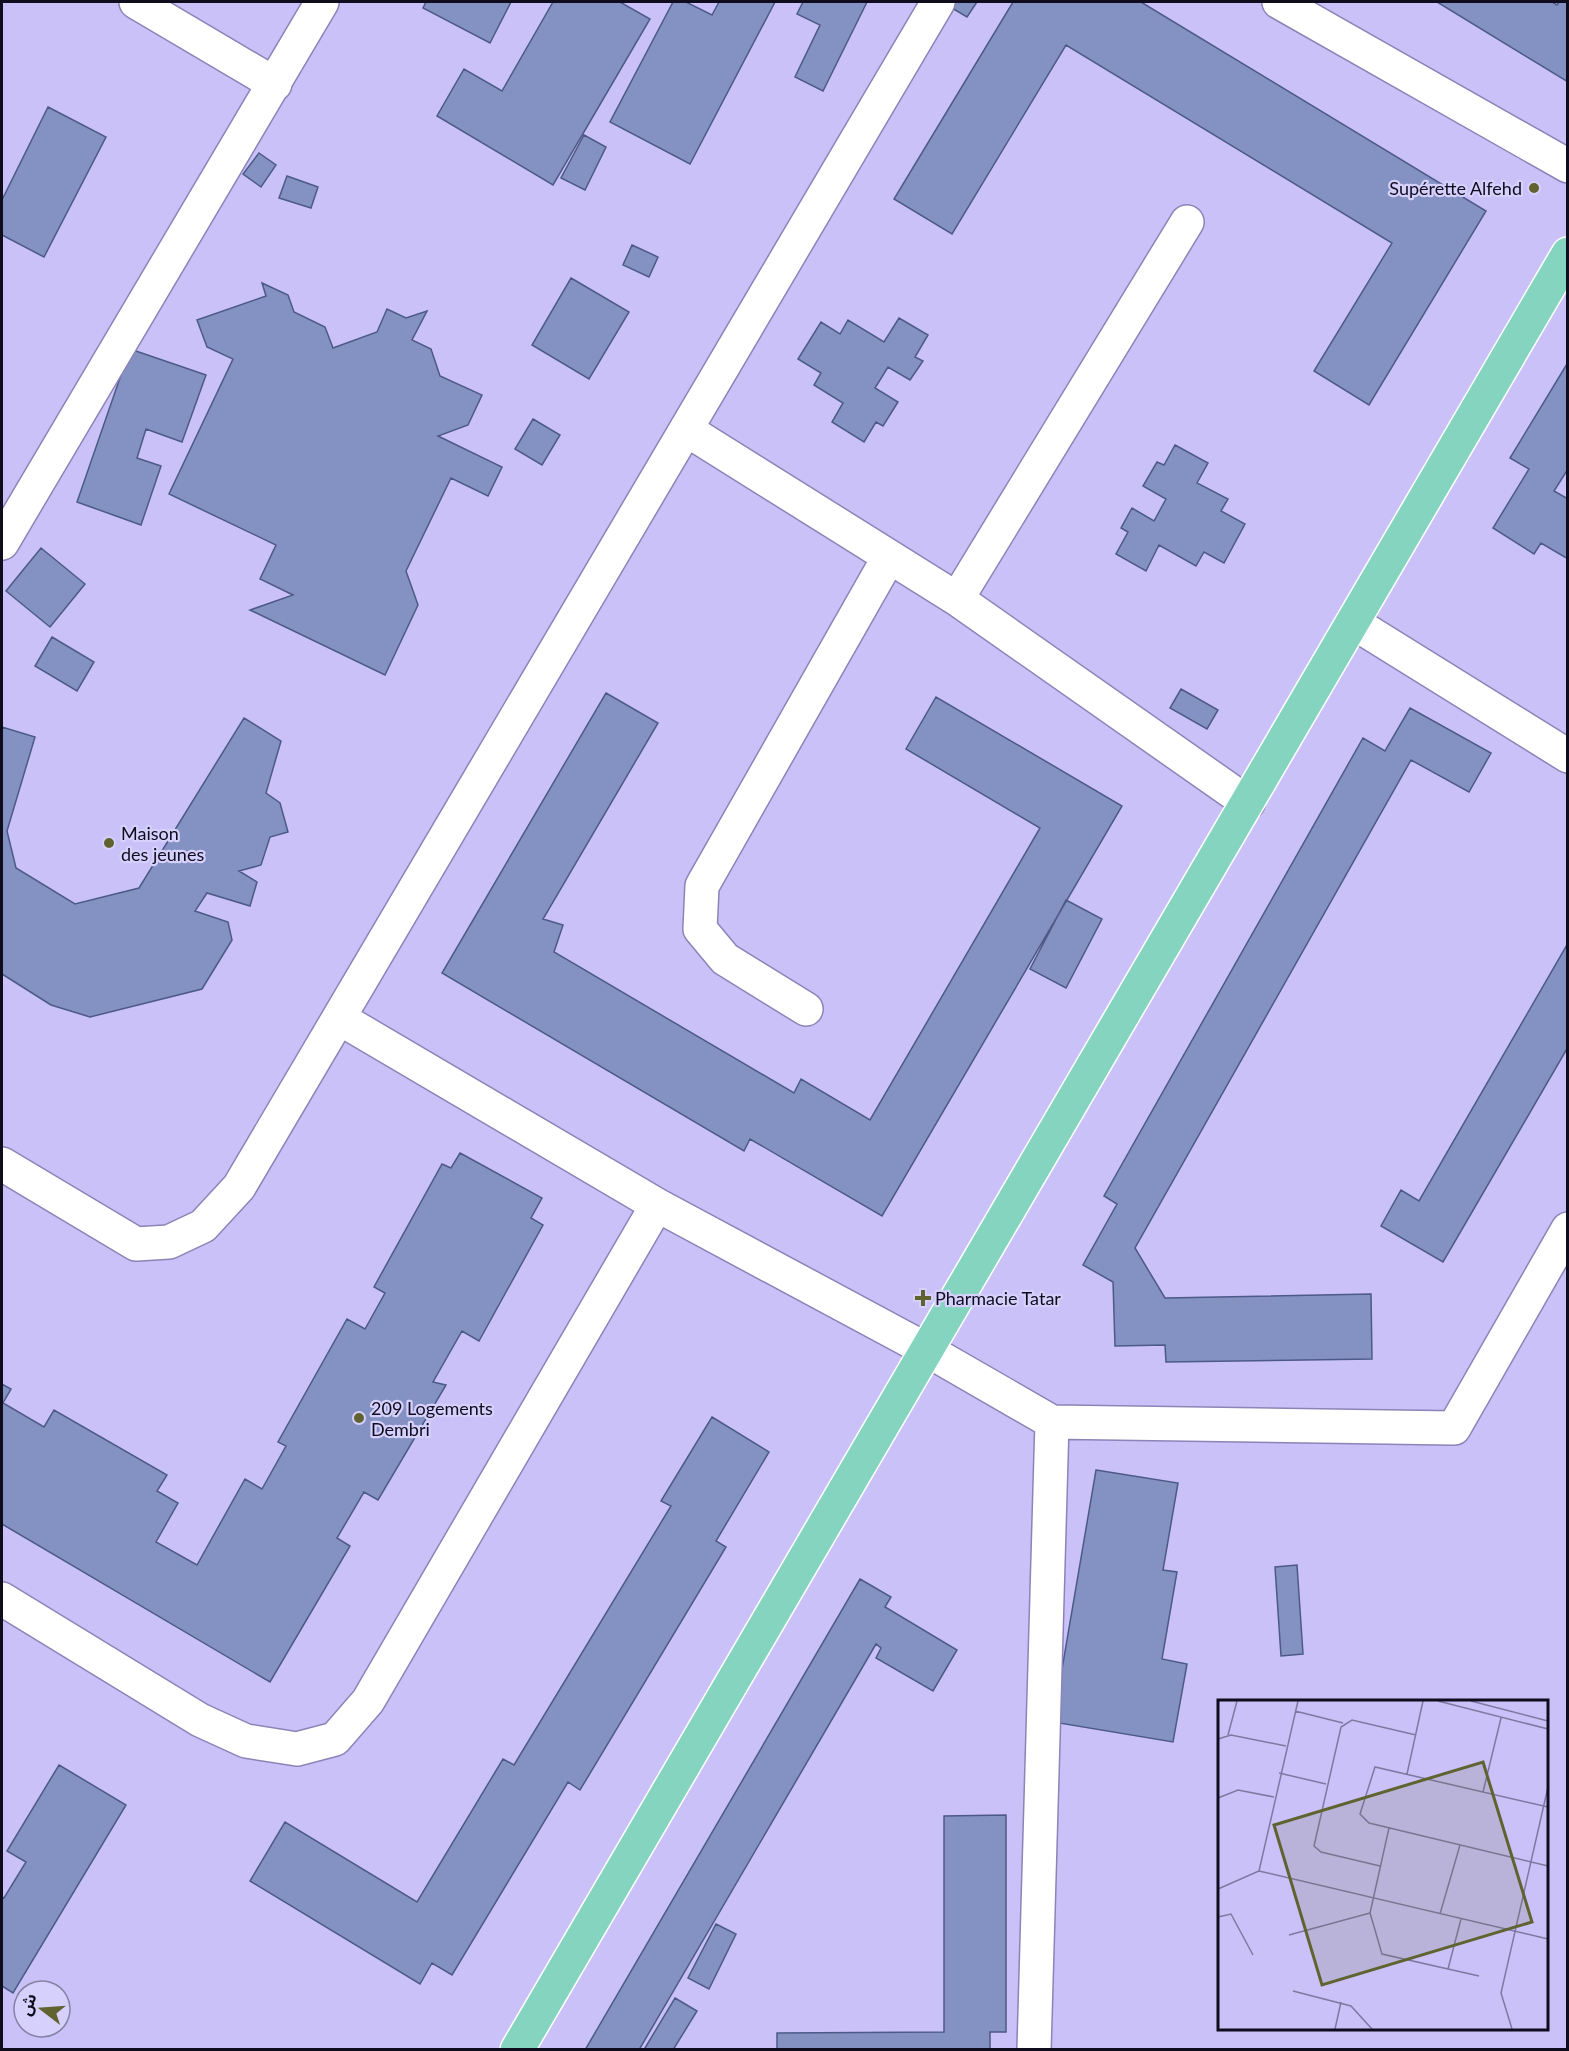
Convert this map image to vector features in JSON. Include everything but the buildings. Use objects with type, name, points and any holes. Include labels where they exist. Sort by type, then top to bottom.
[{"type":"main road","points":[[517,2049],[1568,254]]},
{"type":"street","points":[[136,2],[275,84]]},
{"type":"street","points":[[2,543],[322,2]]},
{"type":"street","points":[[2,1164],[136,1244],[169,1242],[203,1226],[239,1187],[938,2]]},
{"type":"street","points":[[1279,2],[1568,166]]},
{"type":"street","points":[[957,599],[1187,222]]},
{"type":"street","points":[[687,430],[957,599],[1248,803]]},
{"type":"street","points":[[806,1008],[725,959],[700,928],[702,886],[889,557]]},
{"type":"street","points":[[1354,623],[1568,756]]},
{"type":"street","points":[[339,1018],[657,1204],[927,1350],[1052,1422],[1454,1428],[1568,1229]]},
{"type":"street","points":[[2,1599],[200,1720],[246,1741],[297,1749],[335,1739],[368,1701],[657,1204]]},
{"type":"street","points":[[1034,2049],[1052,1422]]},
{"type":"place","name":"Supérette Alfehd","points":[[1534,188]]},
{"type":"place","name":"Maison des jeunes","points":[[109,843]]},
{"type":"place","name":"Pharmacie Tatar","points":[[923,1298]]},
{"type":"place","name":"209 Logements Dembri","points":[[359,1418]]}]
